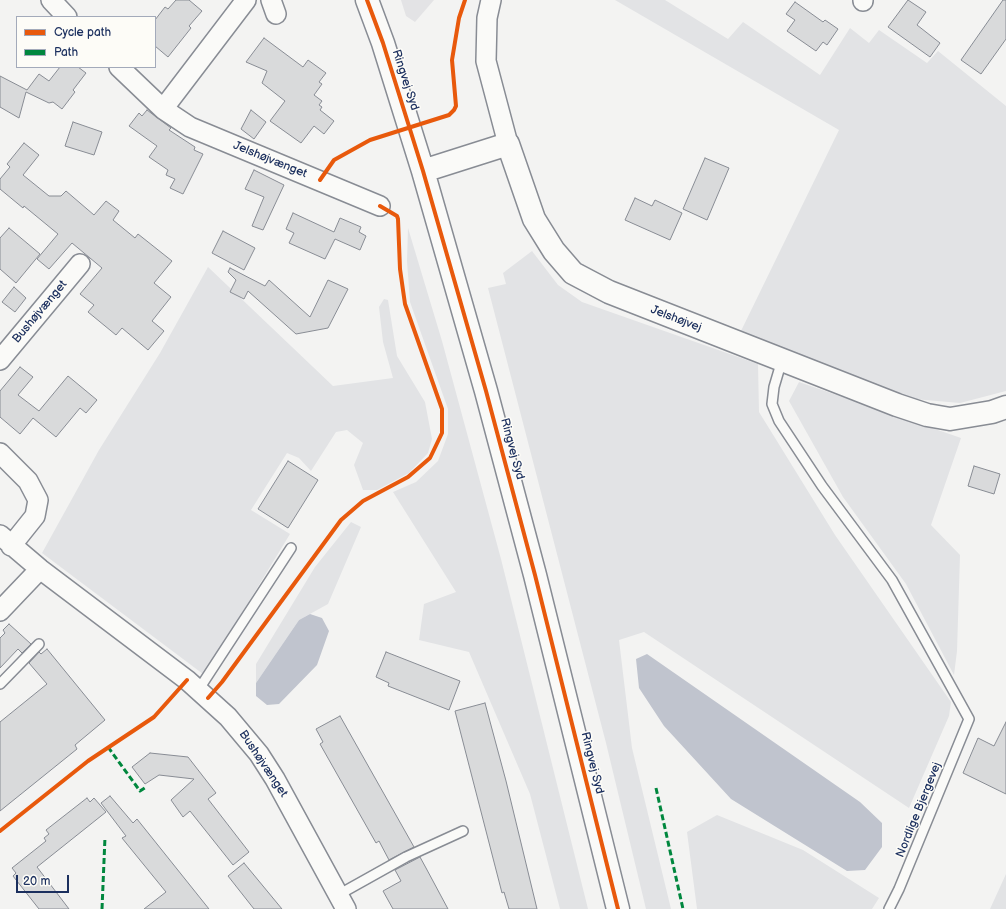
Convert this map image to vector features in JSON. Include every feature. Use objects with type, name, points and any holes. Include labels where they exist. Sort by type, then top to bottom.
[{"type":"main road","name":"Ringvej Syd","points":[[367,0],[423,171],[482,376],[533,568],[618,909]]},
{"type":"main road","points":[[423,171],[508,144]]},
{"type":"main road","name":"Jelshøjvej","points":[[508,144],[534,218],[554,251],[573,273],[609,292],[897,405],[927,415],[950,419],[992,412],[1006,407]]},
{"type":"street","points":[[52,0],[66,16]]},
{"type":"street","points":[[163,110],[246,0]]},
{"type":"street","points":[[491,0],[487,18],[486,62],[508,144]]},
{"type":"street","name":"Jelshøjvænget","points":[[120,68],[163,110],[190,127],[380,206]]},
{"type":"street","name":"Bushøjvænget","points":[[0,360],[80,264]]},
{"type":"street","name":"Bushøjvænget","points":[[0,453],[28,481],[38,500],[35,516],[6,540],[40,569],[199,689],[228,717],[259,754],[290,804],[342,902]]},
{"type":"street","points":[[0,611],[40,569]]},
{"type":"lane","name":"Nordlige Bjergevej","points":[[782,360],[774,387],[772,404],[779,421],[822,486],[892,580],[969,719],[899,889],[889,909]]},
{"type":"lane","points":[[199,689],[291,548]]},
{"type":"lane","points":[[0,684],[39,644]]},
{"type":"lane","points":[[342,902],[406,857],[463,831]]},
{"type":"shaded area","points":[[401,0],[434,0],[415,22],[406,16]]},
{"type":"shaded area","points":[[615,0],[665,0],[728,39],[743,22],[820,75],[850,28],[869,43],[879,30],[927,63],[938,51],[1006,106],[1006,391],[960,403],[914,399],[740,333],[839,130]]},
{"type":"shaded area","points":[[408,228],[442,341],[501,559],[588,909],[560,909],[530,794],[469,652],[419,640],[424,604],[456,592],[393,492],[416,482],[438,461],[448,434],[448,409],[410,302],[407,261]]},
{"type":"shaded area","points":[[532,251],[558,285],[582,302],[758,364],[759,412],[835,535],[951,702],[949,716],[909,808],[644,632],[619,640],[632,748],[671,909],[646,909],[606,743],[488,288],[506,284],[503,273]]},
{"type":"shaded area","points":[[208,267],[333,386],[393,378],[383,342],[379,307],[384,299],[388,300],[397,356],[425,402],[432,439],[428,453],[409,473],[377,490],[363,490],[354,465],[363,443],[347,430],[336,432],[311,471],[299,458],[287,453],[251,510],[290,534],[220,649],[203,674],[42,553],[99,450],[160,353]]},
{"type":"shaded area","points":[[799,382],[961,438],[931,525],[960,555],[957,651],[954,675],[906,584],[843,497],[789,401]]},
{"type":"shaded area","points":[[351,522],[361,527],[328,604],[299,620],[256,683],[256,664],[315,567]]},
{"type":"shaded area","points":[[310,614],[322,618],[329,631],[317,665],[279,704],[267,705],[256,696],[256,683],[299,620]]},
{"type":"shaded area","points":[[647,654],[860,802],[882,823],[882,847],[865,870],[847,871],[731,799],[664,726],[639,688],[636,659]]},
{"type":"shaded area","points":[[717,815],[803,850],[879,898],[872,909],[697,909],[687,832]]},
{"type":"shaded area","points":[[1006,874],[1006,909],[990,909]]},
{"type":"building","points":[[176,0],[189,0],[202,11],[189,26],[191,28],[168,57],[156,47],[156,19],[165,7],[168,9]]},
{"type":"building","points":[[908,0],[926,12],[917,25],[940,43],[930,57],[888,27]]},
{"type":"building","points":[[1003,0],[1006,0],[1006,39],[981,74],[961,60]]},
{"type":"building","points":[[795,2],[823,22],[825,20],[838,29],[827,45],[823,42],[816,51],[787,31],[795,20],[786,14]]},
{"type":"building","points":[[264,38],[303,67],[308,60],[326,73],[319,82],[322,84],[314,95],[322,101],[319,105],[322,107],[320,110],[334,121],[324,134],[314,126],[301,143],[270,121],[285,101],[262,83],[267,71],[246,62]]},
{"type":"building","points":[[59,68],[79,68],[86,73],[73,90],[75,92],[62,109],[53,102],[49,103],[26,92],[19,118],[0,107],[0,76],[27,90],[39,74],[49,81]]},
{"type":"building","points":[[147,110],[171,128],[169,130],[195,147],[194,150],[203,154],[183,194],[170,188],[175,179],[166,175],[168,170],[149,157],[157,146],[129,126],[139,113],[142,116]]},
{"type":"building","points":[[251,110],[266,122],[254,139],[241,129]]},
{"type":"building","points":[[73,122],[102,132],[94,155],[65,146]]},
{"type":"building","points":[[24,143],[39,155],[23,175],[49,196],[61,196],[66,191],[94,215],[106,201],[119,211],[113,220],[135,238],[138,234],[172,261],[154,283],[171,297],[152,321],[164,331],[148,350],[122,328],[116,335],[88,312],[94,305],[80,294],[102,268],[72,243],[49,269],[37,259],[58,234],[24,206],[23,208],[0,189],[0,179],[10,167],[7,164]]},
{"type":"building","points":[[705,158],[729,168],[707,220],[683,209]]},
{"type":"building","points":[[254,170],[284,185],[263,230],[252,226],[264,197],[245,189]]},
{"type":"building","points":[[635,198],[652,206],[655,200],[682,213],[670,240],[625,220]]},
{"type":"building","points":[[293,213],[334,232],[340,218],[361,227],[359,232],[366,236],[360,250],[335,239],[325,259],[289,243],[294,233],[286,229]]},
{"type":"building","points":[[9,228],[40,254],[16,283],[0,269],[0,238]]},
{"type":"building","points":[[223,231],[255,248],[244,270],[212,253]]},
{"type":"building","points":[[230,268],[265,286],[269,280],[310,317],[328,280],[348,289],[328,328],[296,334],[248,291],[244,299],[230,292],[236,280],[228,272]]},
{"type":"building","points":[[14,287],[26,298],[15,312],[2,302]]},
{"type":"building","points":[[20,367],[33,377],[18,395],[39,411],[68,376],[97,400],[86,413],[80,408],[56,437],[33,418],[20,434],[0,417],[0,391]]},
{"type":"building","points":[[288,461],[318,480],[288,528],[258,509]]},
{"type":"building","points":[[974,466],[1000,474],[994,494],[968,486]]},
{"type":"building","points":[[9,624],[31,644],[22,653],[18,649],[0,668],[0,638],[5,633],[3,630]]},
{"type":"building","points":[[47,649],[105,720],[75,745],[77,749],[0,811],[0,722],[47,684],[29,663],[39,652],[41,654]]},
{"type":"building","points":[[386,652],[460,681],[449,710],[388,686],[389,683],[376,677]]},
{"type":"building","points":[[485,703],[506,781],[537,909],[509,909],[504,892],[502,893],[455,711]]},
{"type":"building","points":[[340,716],[414,847],[389,860],[379,841],[376,843],[320,744],[323,742],[316,729]]},
{"type":"building","points":[[1006,722],[1006,794],[963,773],[978,738],[994,746]]},
{"type":"building","points":[[150,753],[188,757],[216,793],[208,799],[249,852],[233,865],[190,811],[183,817],[171,800],[194,779],[159,775],[145,784],[132,767]]},
{"type":"building","points":[[110,796],[133,823],[137,819],[209,909],[144,909],[166,892],[122,838],[126,836],[101,803]]},
{"type":"building","points":[[87,798],[90,802],[94,798],[106,812],[37,867],[69,909],[39,909],[13,876],[16,873],[12,868],[46,841],[44,838],[49,834],[46,830]]},
{"type":"building","points":[[420,857],[448,909],[393,909],[383,891],[401,881],[395,870]]},
{"type":"building","points":[[244,863],[282,909],[254,909],[228,876]]},
{"type":"marked path","points":[[108,747],[140,791],[146,787]]},
{"type":"marked path","points":[[656,788],[683,909]]},
{"type":"marked path","points":[[102,909],[105,837]]},
{"type":"cycle path","points":[[367,0],[383,43],[423,171],[486,391],[535,575],[618,909]]},
{"type":"cycle path","points":[[320,180],[334,160],[370,140],[449,115],[454,110],[456,106],[452,60],[459,18],[465,0]]},
{"type":"cycle path","points":[[208,698],[222,682],[341,520],[363,501],[408,477],[430,458],[442,433],[442,409],[405,304],[400,269],[398,219],[397,216],[380,206]]},
{"type":"cycle path","points":[[0,831],[88,761],[154,717],[187,680]]}]
